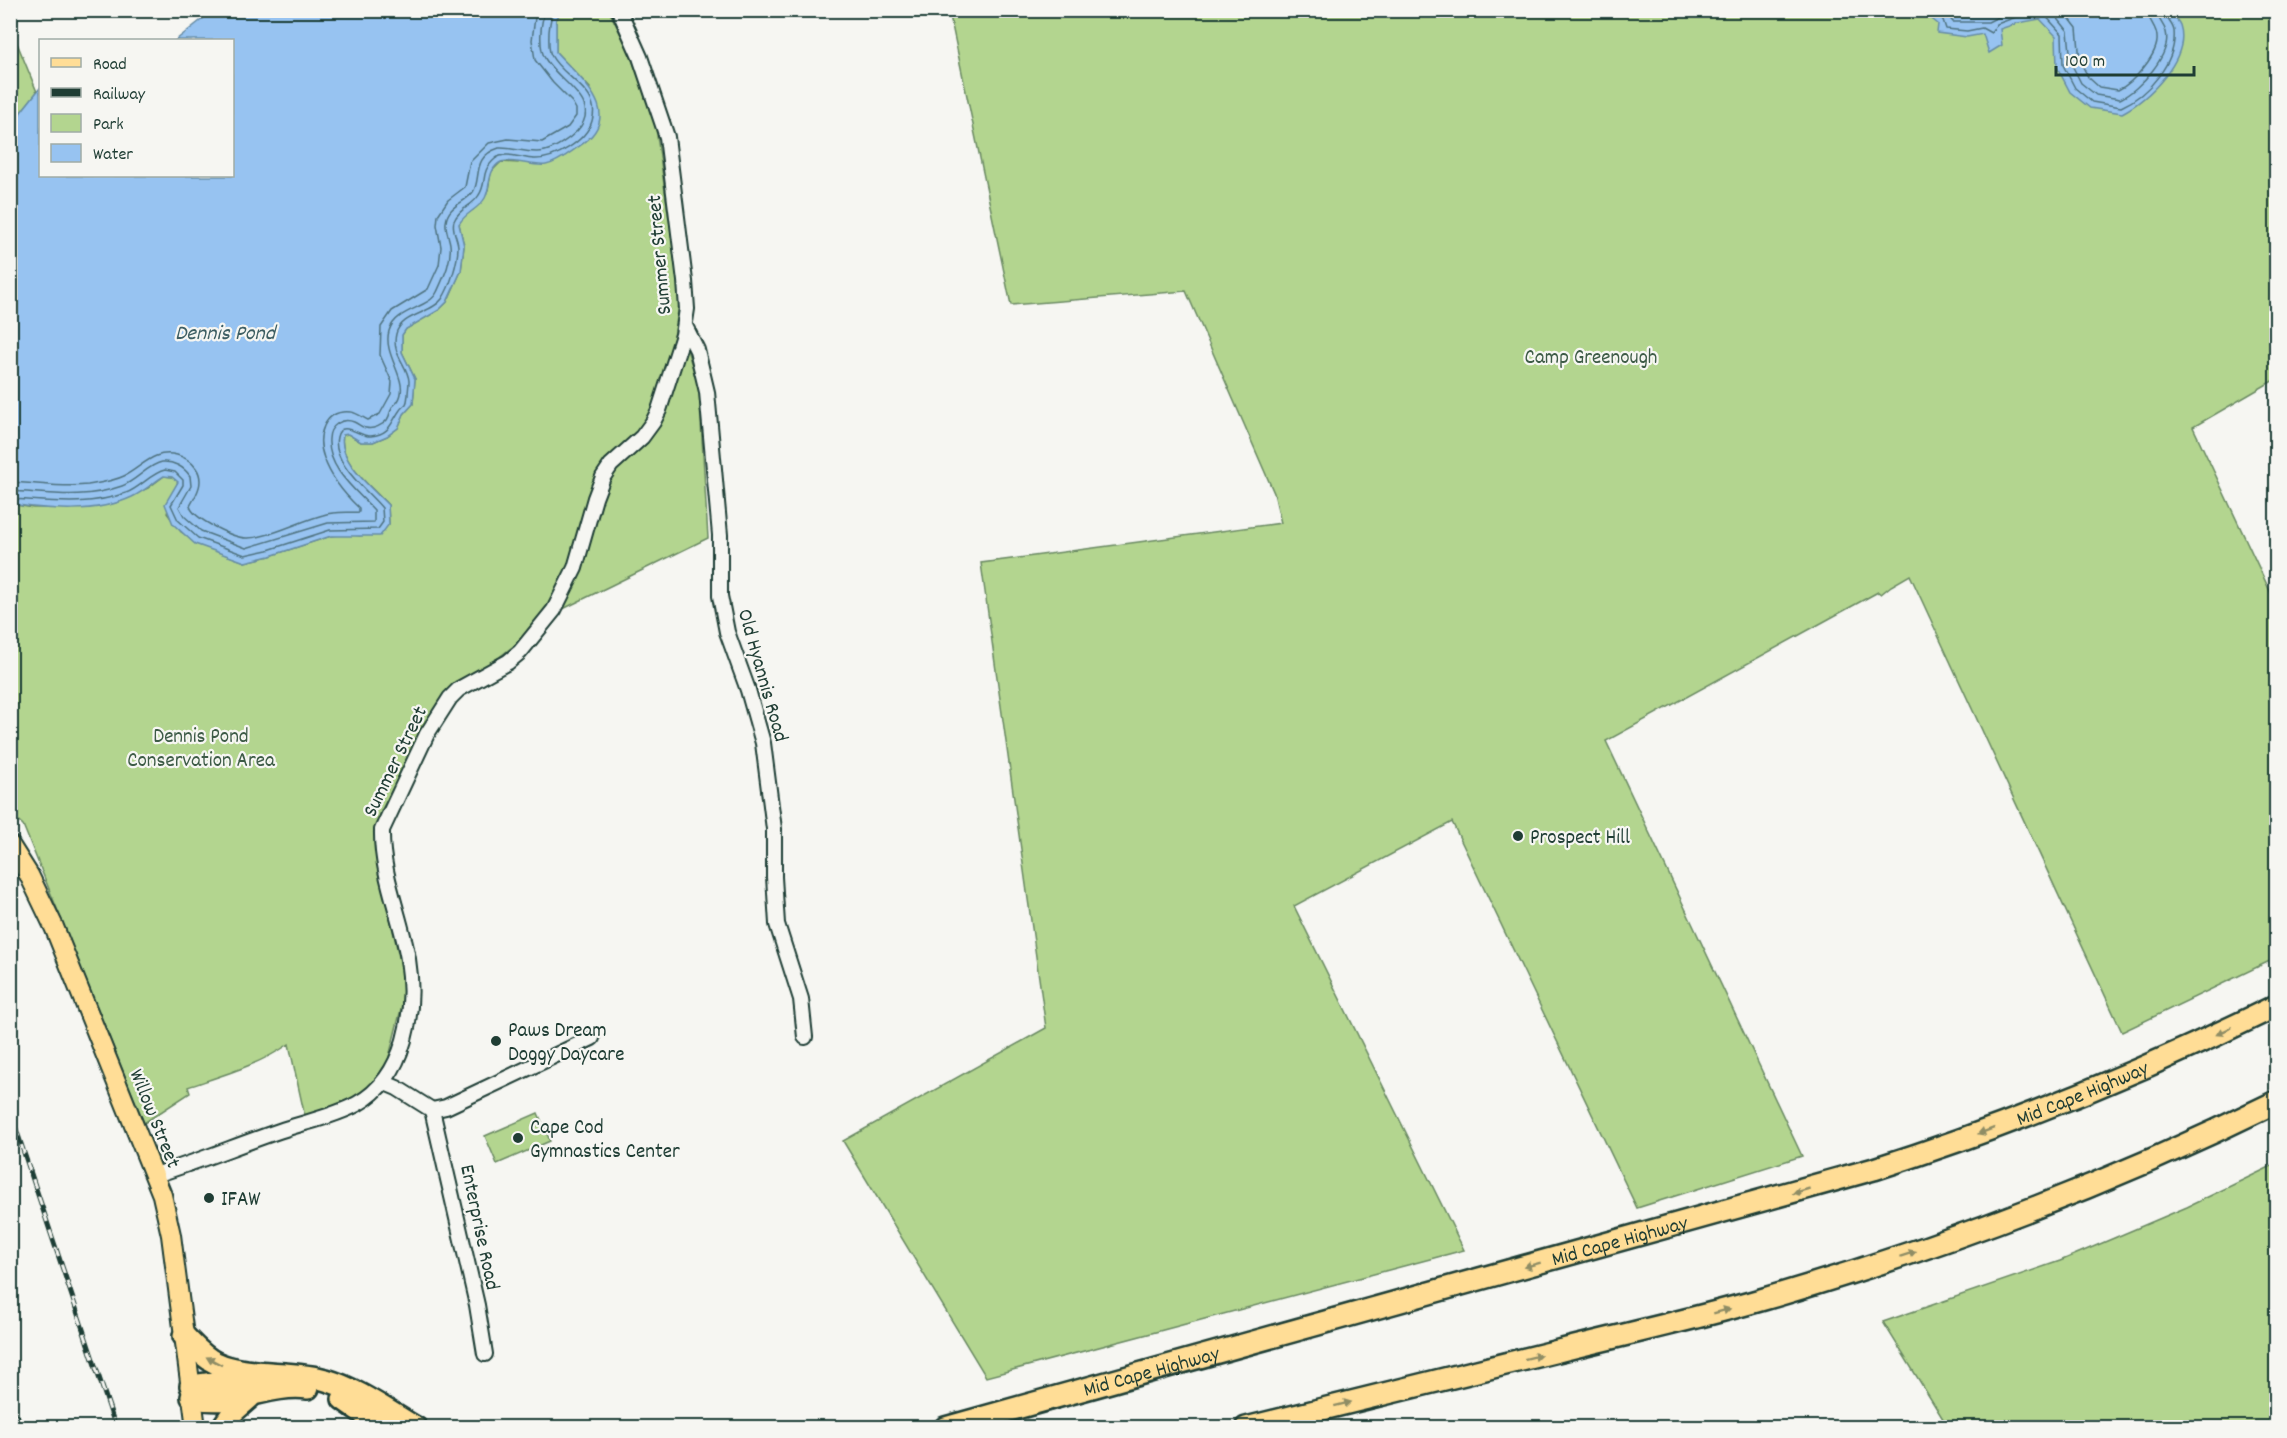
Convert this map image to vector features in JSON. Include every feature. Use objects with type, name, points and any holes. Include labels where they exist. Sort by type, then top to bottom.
[{"type":"highway","name":"Mid Cape Highway","points":[[945,1428],[1874,1169],[1972,1136],[2085,1093],[2277,1006]]},
{"type":"highway","points":[[1245,1428],[1648,1330],[1847,1274],[1956,1237],[2075,1192],[2189,1144],[2277,1102]]},
{"type":"highway","points":[[184,1336],[216,1363],[235,1368],[314,1377],[335,1383],[416,1428]]},
{"type":"highway","points":[[191,1392],[291,1374]]},
{"type":"highway","points":[[191,1392],[218,1401],[289,1387],[322,1391],[354,1406],[377,1428]]},
{"type":"highway","points":[[222,1428],[234,1411],[253,1395]]},
{"type":"main road","name":"Willow Street","points":[[10,845],[29,875],[54,927],[155,1175],[171,1235],[196,1428]]},
{"type":"street","name":"Summer Street","points":[[155,1175],[342,1111],[357,1104],[384,1083],[393,1070],[406,1029],[410,980],[403,939],[385,866],[382,830],[427,734],[450,698],[459,688],[508,662],[520,652],[554,610],[574,568],[595,498],[606,472],[642,437],[659,410],[685,326],[687,309],[685,281],[667,137],[640,57],[619,10]]},
{"type":"street","name":"Old Hyannis Road","points":[[685,326],[697,350],[705,376],[720,535],[720,596],[727,632],[748,690],[763,743],[774,829],[777,924],[801,999],[805,1037]]},
{"type":"street","points":[[384,1083],[397,1088],[432,1110],[446,1107],[592,1038]]},
{"type":"street","name":"Enterprise Road","points":[[432,1110],[477,1305],[485,1354]]},
{"type":"street","points":[[10,1419],[19,1428]]},
{"type":"green space","name":"Dennis Pond Conservation Area","points":[[561,11],[609,11],[629,51],[655,122],[678,281],[679,304],[674,337],[686,346],[699,389],[708,538],[561,610],[498,658],[456,685],[429,720],[381,811],[375,835],[376,856],[404,979],[402,1005],[388,1061],[372,1085],[343,1104],[305,1117],[289,1044],[253,1064],[188,1087],[190,1093],[144,1123],[23,825],[11,814],[10,504],[33,508],[91,507],[110,504],[148,488],[164,476],[172,477],[178,481],[167,513],[181,532],[211,549],[245,562],[331,536],[347,534],[360,536],[389,524],[388,505],[358,473],[345,455],[343,435],[348,434],[361,442],[373,442],[398,428],[404,414],[413,404],[415,379],[402,352],[402,335],[406,329],[439,310],[447,302],[461,271],[464,246],[459,224],[464,215],[473,210],[488,190],[491,172],[501,162],[518,163],[590,88],[556,52],[556,20]]},
{"type":"green space","name":"Camp Greenough","points":[[949,11],[2276,11],[2276,379],[2193,427],[2276,604],[2276,958],[2122,1032],[1910,575],[1881,594],[1878,592],[1606,741],[1802,1156],[1637,1208],[1452,822],[1294,906],[1464,1250],[986,1377],[843,1141],[1046,1028],[981,563],[1281,523],[1274,493],[1186,291],[1011,305]]},
{"type":"green space","points":[[10,26],[37,92],[21,112],[11,133]]},
{"type":"green space","name":"Cape Cod Gymnastics Center","points":[[538,1113],[550,1141],[497,1164],[485,1136]]},
{"type":"green space","points":[[2276,1164],[2276,1427],[1948,1427],[1883,1322],[2060,1261],[2187,1207]]},
{"type":"water","name":"Dennis Pond","points":[[214,10],[561,11],[556,20],[556,52],[595,98],[600,110],[599,123],[592,135],[578,147],[550,164],[535,165],[505,161],[493,169],[485,198],[459,224],[464,246],[461,271],[447,302],[439,310],[406,329],[402,335],[402,352],[415,379],[413,404],[404,414],[398,428],[387,436],[373,442],[361,442],[348,434],[343,435],[345,455],[358,474],[388,505],[389,524],[380,536],[331,536],[245,562],[195,544],[173,524],[165,504],[178,482],[172,477],[164,476],[132,497],[103,506],[56,509],[11,504],[11,133],[21,112],[39,89],[39,177],[234,177],[234,39],[177,39]]},
{"type":"water","points":[[1922,11],[2168,11],[2179,23],[2182,38],[2179,51],[2165,76],[2144,98],[2122,113],[2090,108],[2070,92],[2057,67],[2056,36],[2040,19],[2000,29],[2002,45],[1989,53],[1983,34],[1967,37],[1937,33],[1938,24]]},
{"type":"railway","points":[[10,1111],[116,1428]]},
{"type":"place","name":"Prospect Hill","points":[[1518,836]]},
{"type":"place","name":"Paws Dream Doggy Daycare","points":[[496,1041]]},
{"type":"place","name":"Cape Cod Gymnastics Center","points":[[518,1138]]},
{"type":"place","name":"IFAW","points":[[209,1198]]}]
